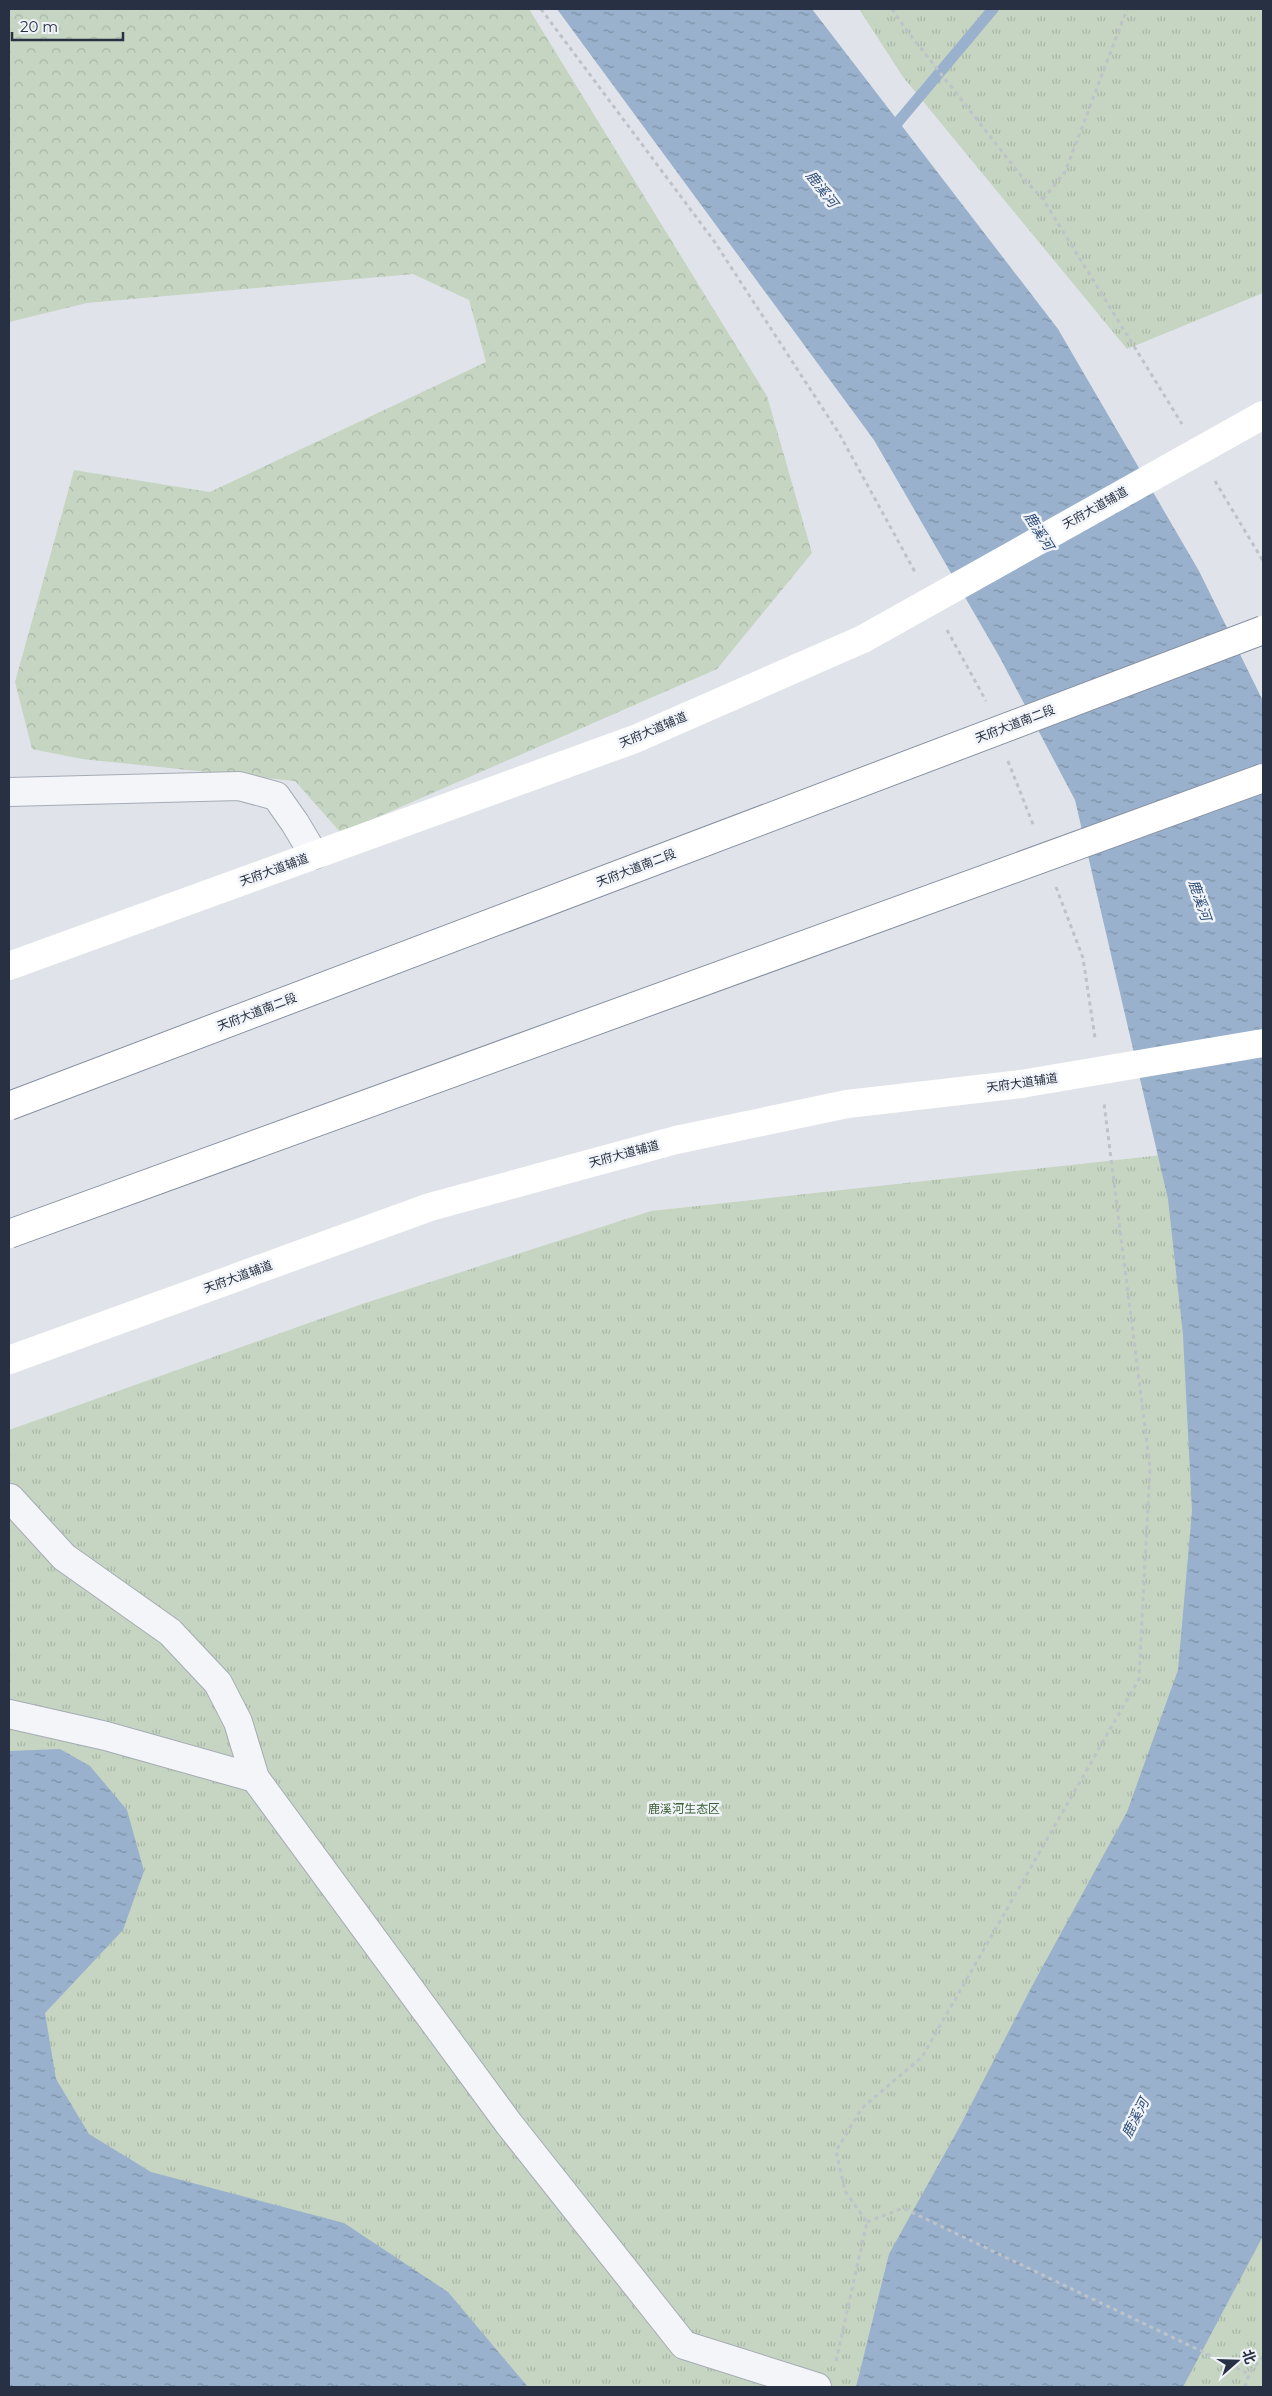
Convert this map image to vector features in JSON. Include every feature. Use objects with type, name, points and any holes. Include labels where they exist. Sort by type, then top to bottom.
[{"type":"main road","name":"天府大道辅道","points":[[9,966],[635,739],[863,639],[1263,416]]},
{"type":"main road","name":"天府大道南二段","points":[[9,1106],[1263,630]]},
{"type":"main road","points":[[9,1234],[1263,778]]},
{"type":"main road","name":"天府大道辅道","points":[[9,1360],[430,1207],[676,1140],[838,1106],[1021,1084],[1263,1043]]},
{"type":"street","points":[[9,792],[239,786],[276,796],[314,855]]},
{"type":"street","points":[[10,1498],[64,1557],[170,1632],[218,1682],[238,1722],[255,1778],[510,2124],[684,2345],[826,2378]]},
{"type":"street","points":[[9,1714],[106,1736],[255,1778]]},
{"type":"path","points":[[541,9],[714,241],[840,435],[916,574]]},
{"type":"path","points":[[892,9],[1022,177],[1042,199],[1184,429]]},
{"type":"path","points":[[1042,199],[1065,172],[1126,9]]},
{"type":"path","points":[[1214,478],[1263,561]]},
{"type":"path","points":[[945,626],[987,704]]},
{"type":"path","points":[[1008,758],[1035,831]]},
{"type":"path","points":[[1056,886],[1083,958],[1096,1047]]},
{"type":"path","points":[[826,2378],[867,2222],[845,2190],[836,2151],[862,2108],[922,2057],[1139,1679],[1150,1467],[1103,1096]]},
{"type":"path","points":[[867,2222],[903,2208],[1249,2374]]},
{"type":"path","points":[[1245,2387],[1249,2374],[1263,2356]]},
{"type":"green space","points":[[9,9],[529,9],[767,396],[812,553],[717,669],[341,833],[295,781],[82,759],[32,749],[15,682],[74,470],[210,492],[486,362],[469,300],[413,274],[87,303],[9,322]]},
{"type":"green space","points":[[859,9],[1263,9],[1263,293],[1127,349],[903,77]]},
{"type":"green space","name":"鹿溪河生态区","points":[[1263,1144],[1263,2387],[9,2387],[9,1430],[362,1304],[651,1211]]},
{"type":"water","name":"鹿溪河","points":[[557,9],[812,9],[1058,329],[1199,571],[1263,701],[1263,2236],[1183,2387],[856,2387],[889,2254],[960,2126],[1031,1988],[1127,1812],[1178,1670],[1192,1511],[1183,1335],[1168,1199],[1075,800],[999,656],[874,440]]},
{"type":"water","points":[[60,1749],[90,1766],[127,1810],[144,1871],[123,1930],[45,2013],[56,2079],[89,2134],[151,2172],[344,2223],[448,2292],[528,2387],[9,2387],[9,1751]]},
{"type":"waterway","points":[[888,134],[993,9]]}]
